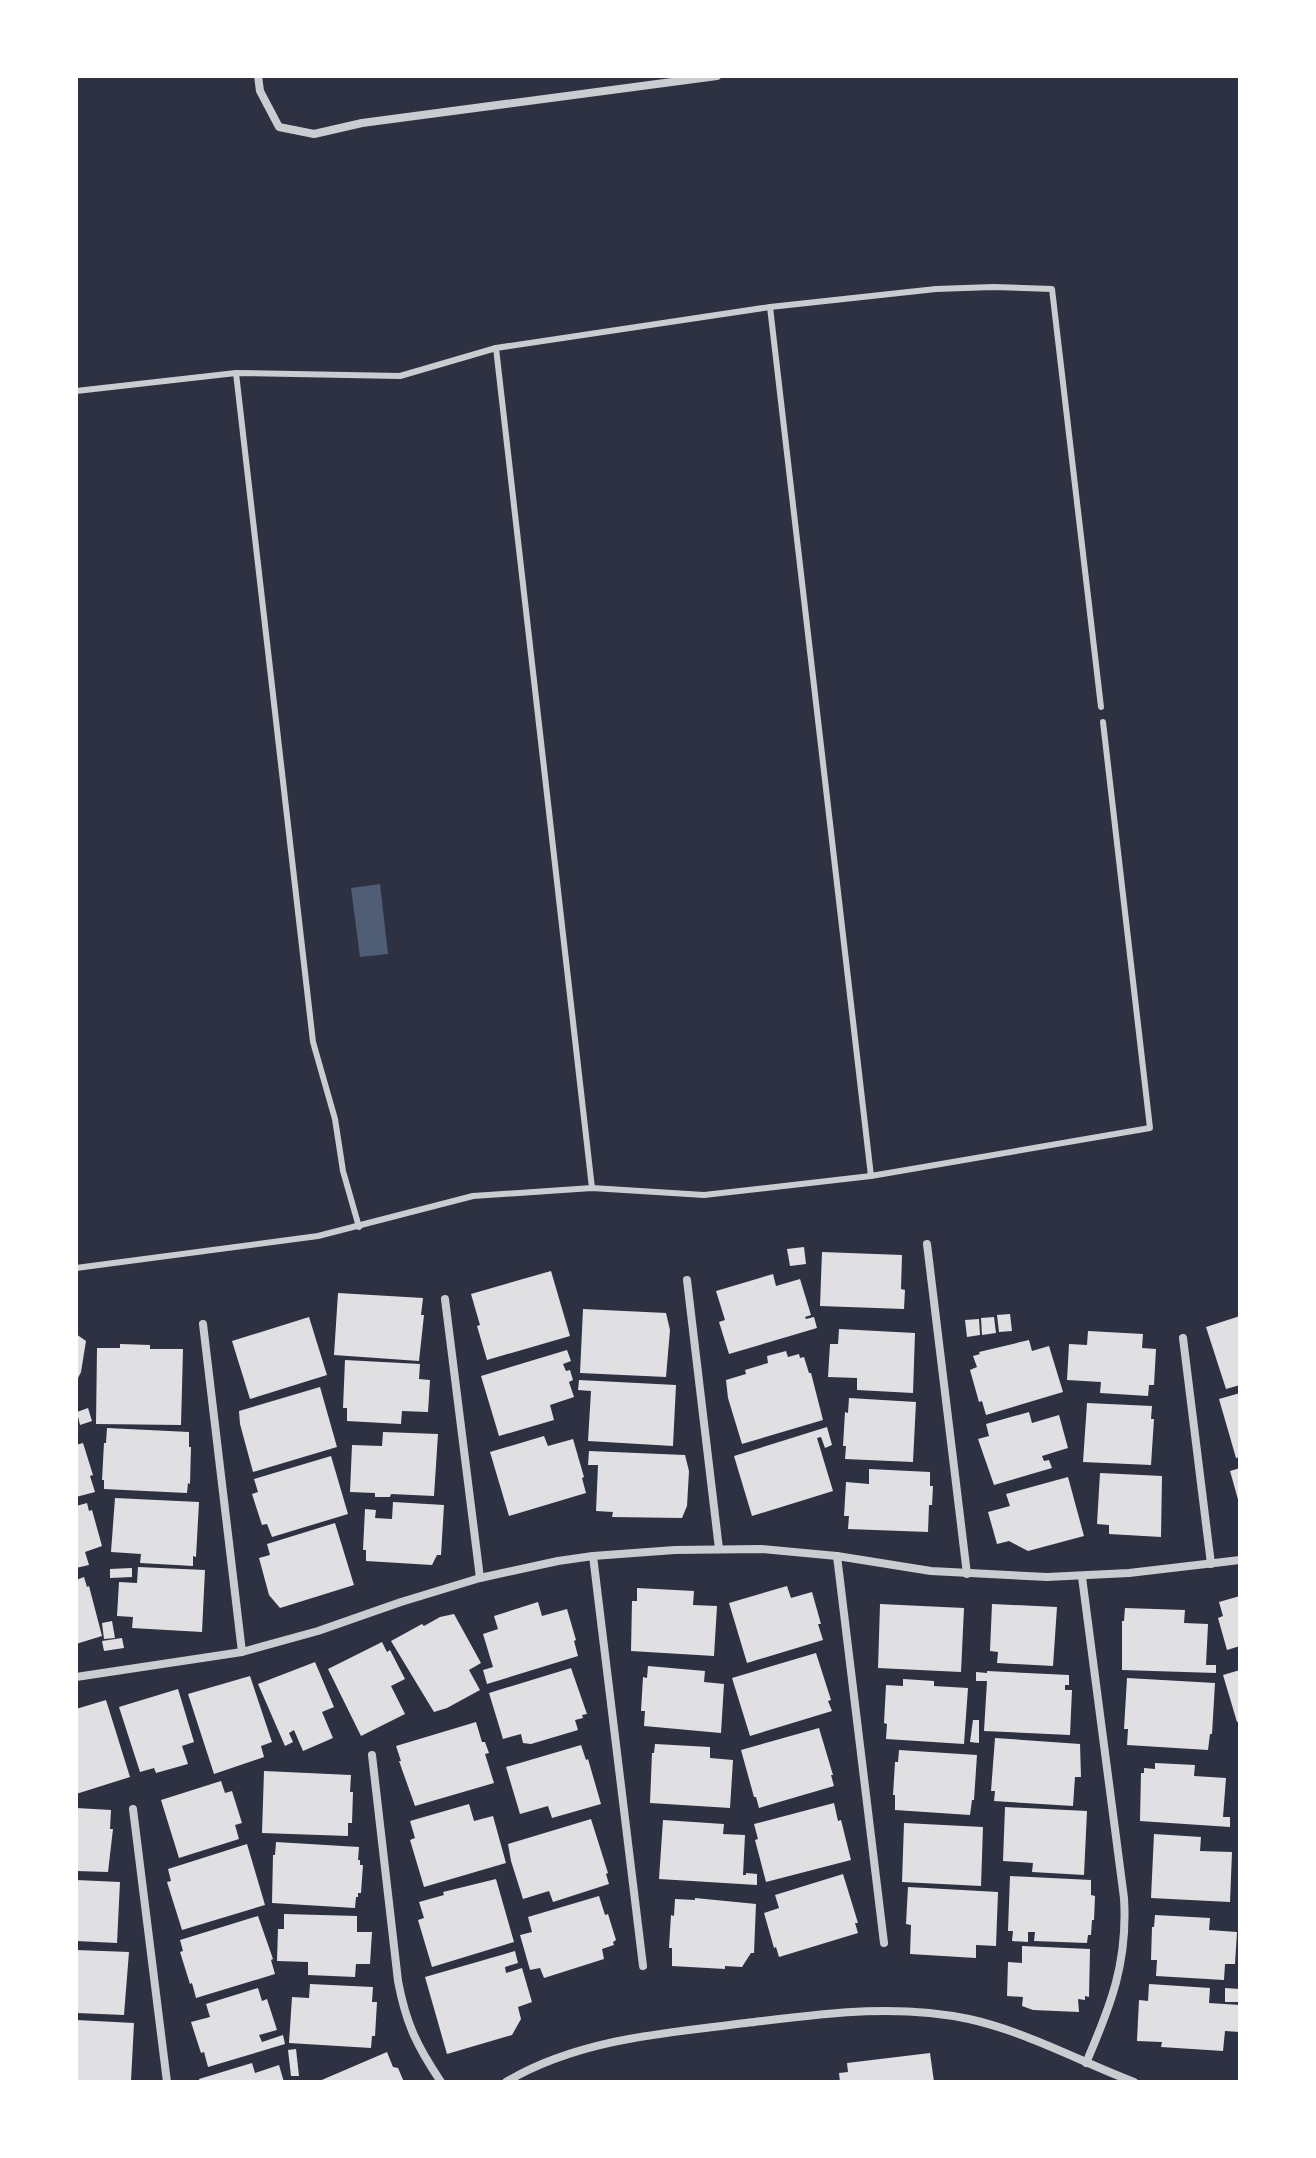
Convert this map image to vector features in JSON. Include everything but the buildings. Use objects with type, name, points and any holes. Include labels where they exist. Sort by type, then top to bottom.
[{"type":"street","points":[[258,76],[260,91],[279,127],[314,134],[362,123],[717,76]]},
{"type":"street","points":[[927,1244],[967,1574]]},
{"type":"street","points":[[687,1280],[719,1549]]},
{"type":"street","points":[[445,1299],[480,1578]]},
{"type":"street","points":[[203,1324],[242,1652]]},
{"type":"street","points":[[1183,1338],[1211,1564]]},
{"type":"street","points":[[76,1677],[242,1652],[318,1631],[480,1578],[593,1556],[675,1550],[761,1549],[837,1556],[931,1571],[1011,1577],[1082,1577],[1240,1560]]},
{"type":"street","points":[[593,1556],[643,1966]]},
{"type":"street","points":[[837,1556],[884,1943]]},
{"type":"street","points":[[1082,1577],[1126,1922],[1124,1950],[1112,1999],[1086,2063]]},
{"type":"street","points":[[372,1755],[403,2009],[411,2033],[441,2082]]},
{"type":"street","points":[[133,1809],[167,2082]]},
{"type":"street","points":[[506,2082],[561,2057],[625,2039],[875,2009],[936,2013],[996,2026],[1042,2042],[1134,2082]]},
{"type":"lane","points":[[76,391],[236,373],[400,376],[496,348],[770,307],[936,289],[1052,289],[1101,707]]},
{"type":"lane","points":[[770,307],[871,1176]]},
{"type":"lane","points":[[496,348],[592,1188]]},
{"type":"lane","points":[[236,373],[313,1042],[335,1119],[343,1171],[359,1227]]},
{"type":"lane","points":[[76,1268],[318,1236],[473,1196],[592,1188],[704,1195],[871,1176],[1150,1128],[1103,722]]},
{"type":"water","points":[[380,884],[388,954],[360,957],[351,888]]}]
